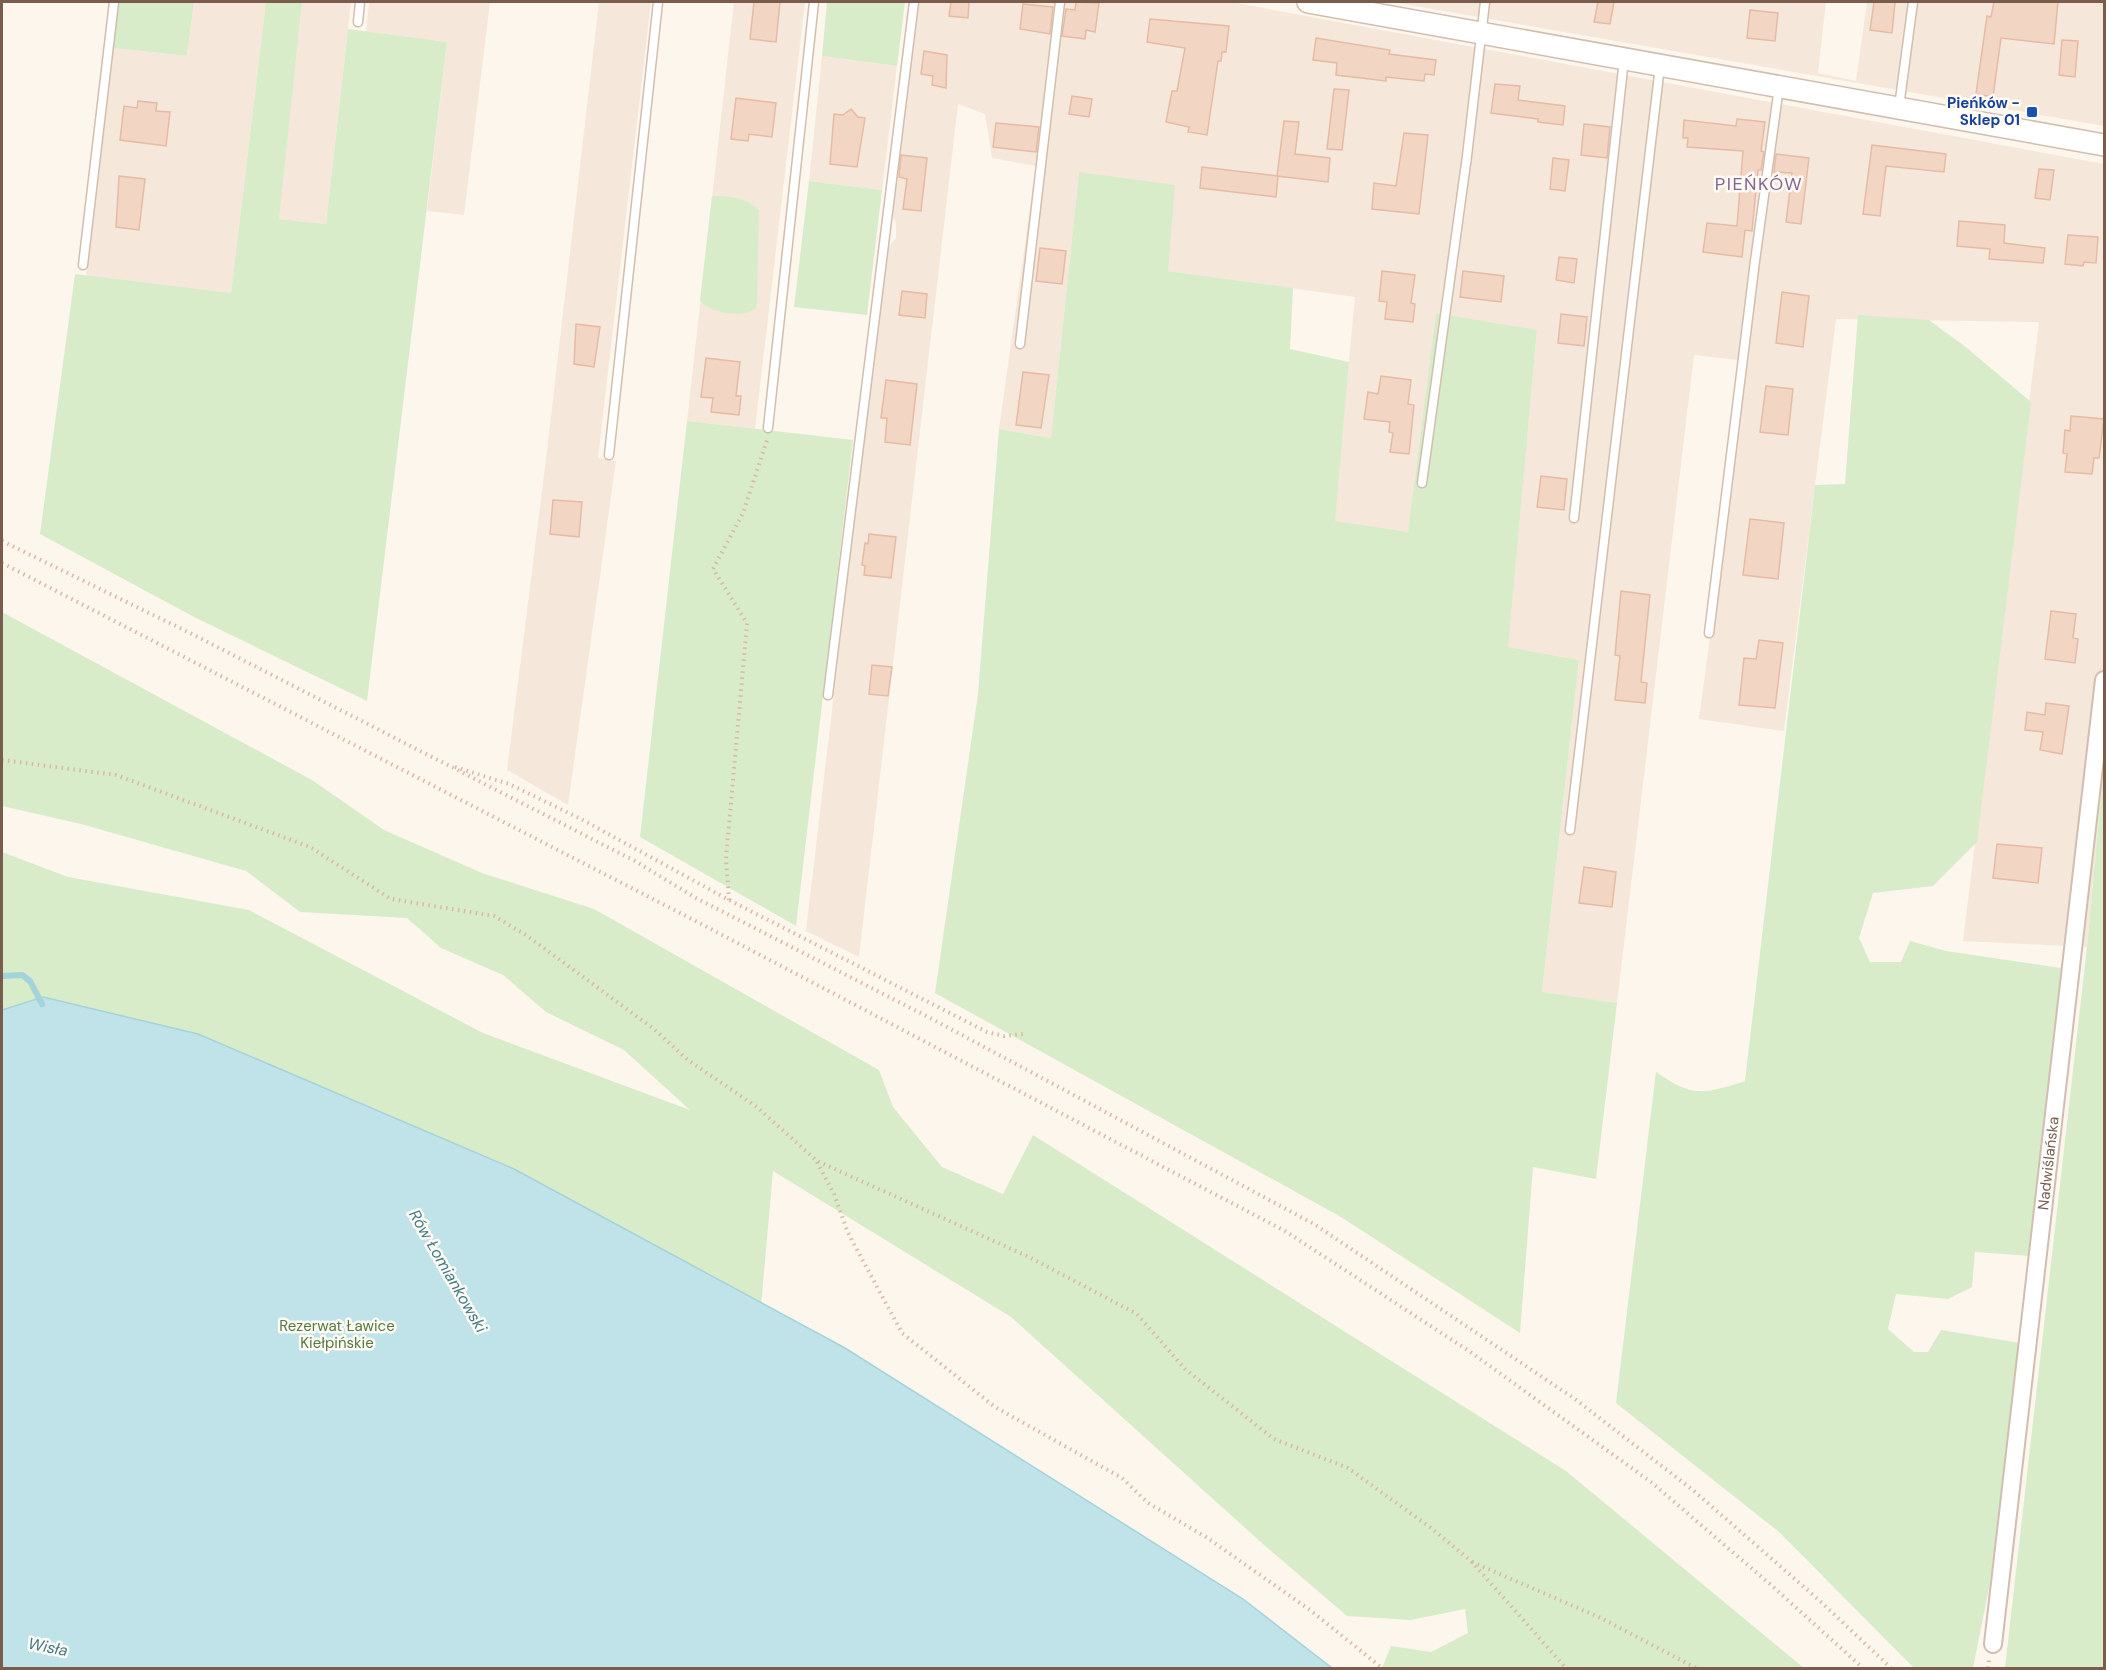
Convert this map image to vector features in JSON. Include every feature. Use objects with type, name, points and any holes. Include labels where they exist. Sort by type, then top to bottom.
[{"type":"street","points":[[1308,2],[2104,145]]},
{"type":"street","name":"Nadwiślańska","points":[[1993,1644],[2104,680]]},
{"type":"lane","points":[[83,265],[114,2]]},
{"type":"lane","points":[[358,22],[360,2]]},
{"type":"lane","points":[[609,455],[658,2]]},
{"type":"lane","points":[[768,428],[814,2]]},
{"type":"lane","points":[[828,695],[914,2]]},
{"type":"lane","points":[[1020,344],[1060,2]]},
{"type":"lane","points":[[1422,483],[1466,168],[1485,2]]},
{"type":"lane","points":[[1899,108],[1912,2]]},
{"type":"lane","points":[[1574,518],[1624,59]]},
{"type":"lane","points":[[1570,831],[1660,66]]},
{"type":"lane","points":[[1709,633],[1753,273],[1780,87]]},
{"type":"path","points":[[729,900],[726,859],[747,623],[712,569],[743,513],[765,451],[768,428]]},
{"type":"path","points":[[2,541],[192,634],[634,861],[696,898],[934,1020],[1314,1224],[1575,1399],[1694,1491],[1820,1601],[1891,1668]]},
{"type":"path","points":[[2,563],[707,927],[1285,1231],[1469,1351],[1651,1482],[1863,1668]]},
{"type":"path","points":[[2,760],[116,775],[310,847],[392,899],[494,916],[535,942],[654,1029],[688,1060],[757,1107],[817,1161],[1029,1257],[1137,1314],[1185,1369],[1274,1439],[1348,1468],[1431,1528],[1471,1561],[1566,1668]]},
{"type":"path","points":[[443,763],[509,784],[571,814],[729,900],[987,1032],[1004,1036],[1023,1034]]},
{"type":"path","points":[[817,1161],[834,1194],[848,1233],[902,1333],[995,1407],[1122,1478],[1148,1503],[1216,1544],[1310,1610],[1382,1668]]},
{"type":"path","points":[[1471,1561],[1601,1618],[1696,1668]]},
{"type":"shaded area","points":[[194,2],[266,2],[231,293],[86,277],[113,48],[187,56]]},
{"type":"shaded area","points":[[302,2],[351,2],[326,224],[278,219]]},
{"type":"shaded area","points":[[369,2],[490,2],[464,215],[427,211],[447,42],[366,32]]},
{"type":"shaded area","points":[[599,2],[651,2],[598,458],[616,461],[568,805],[507,770]]},
{"type":"shaded area","points":[[734,2],[805,2],[755,429],[687,421]]},
{"type":"shaded area","points":[[919,2],[1231,2],[2104,164],[2104,764],[2087,947],[1963,941],[2039,322],[1836,319],[1784,731],[1699,719],[1747,361],[1694,355],[1617,1003],[1542,993],[1579,660],[1507,647],[1537,331],[1436,313],[1408,533],[1334,521],[1355,297],[1168,271],[1079,172],[1051,438],[999,429],[1036,166],[992,158],[985,114],[958,104],[859,957],[806,931],[886,250],[896,238],[896,223],[891,213]]},
{"type":"shaded area","points":[[1392,2],[1826,2],[1818,73],[1856,81],[1867,2],[2104,2],[2104,126]]},
{"type":"shaded area","points":[[822,56],[897,66],[882,190],[809,181]]},
{"type":"green space","points":[[119,2],[194,2],[187,56],[113,48]]},
{"type":"green space","points":[[266,2],[302,2],[279,219],[326,224],[348,29],[447,42],[367,701],[196,618],[40,534],[75,274],[231,293]]},
{"type":"green space","points":[[827,2],[905,2],[897,66],[822,56]]},
{"type":"green space","points":[[1079,172],[1175,185],[1168,271],[1293,288],[1290,349],[1349,362],[1335,521],[1408,532],[1436,313],[1537,330],[1508,647],[1579,660],[1542,992],[1617,1003],[1596,1179],[1533,1167],[1520,1333],[1341,1217],[935,993],[978,694],[999,429],[1051,438]]},
{"type":"green space","points":[[809,181],[882,190],[867,315],[794,307]]},
{"type":"green space","points":[[712,196],[742,200],[759,210],[757,303],[756,309],[750,312],[726,313],[711,309],[700,300]]},
{"type":"green space","points":[[1858,315],[1929,320],[1967,348],[2031,402],[1977,842],[1933,886],[1873,893],[1859,938],[1870,962],[1901,962],[1910,941],[1946,951],[2061,968],[2030,1256],[1975,1252],[1972,1287],[1948,1299],[1896,1294],[1888,1329],[1914,1352],[1928,1352],[1941,1330],[2020,1343],[1990,1583],[1973,1668],[1914,1668],[1779,1532],[1616,1403],[1656,1072],[1680,1086],[1699,1091],[1719,1089],[1745,1081],[1815,485],[1845,484]]},
{"type":"green space","points":[[687,421],[853,440],[796,926],[640,837]]},
{"type":"green space","name":"Rezerwat Ławice Kiełpińskie","points":[[2,612],[312,780],[384,830],[482,873],[594,909],[879,1070],[893,1107],[942,1167],[1003,1194],[1033,1135],[1566,1471],[1804,1668],[1382,1668],[1391,1646],[1431,1652],[1468,1633],[1465,1609],[1411,1620],[1347,1616],[1263,1544],[1011,1317],[773,1171],[729,1668],[2,1668],[2,852],[68,877],[249,910],[483,1033],[690,1110],[624,1050],[546,1012],[503,975],[441,948],[407,918],[300,912],[246,871],[81,824],[2,806]]},
{"type":"green space","points":[[2104,764],[2104,1668],[2005,1668],[2087,947]]},
{"type":"water","name":"Rezerwat Ławice Kiełpińskie","points":[[43,997],[198,1034],[514,1169],[845,1348],[1243,1599],[1332,1668],[2,1668],[2,1010]]},
{"type":"building","points":[[754,2],[780,2],[776,42],[750,39]]},
{"type":"building","points":[[951,2],[969,2],[968,18],[949,16]]},
{"type":"building","points":[[1076,2],[1099,3],[1095,32],[1086,30],[1085,39],[1062,36],[1066,9],[1075,10]]},
{"type":"building","points":[[1598,2],[1614,2],[1610,24],[1594,22]]},
{"type":"building","points":[[1874,2],[1895,2],[1892,33],[1870,30]]},
{"type":"building","points":[[1994,2],[2058,2],[2054,44],[2001,38],[1993,97],[1976,94],[1987,16],[1991,17]]},
{"type":"building","points":[[1023,4],[1053,7],[1050,34],[1020,29]]},
{"type":"building","points":[[1750,10],[1778,13],[1775,41],[1747,38]]},
{"type":"building","points":[[1150,19],[1229,26],[1226,52],[1222,52],[1221,61],[1218,61],[1207,135],[1188,132],[1189,127],[1166,122],[1172,91],[1177,91],[1185,48],[1147,42]]},
{"type":"building","points":[[1316,38],[1390,50],[1389,54],[1436,60],[1434,75],[1425,74],[1424,81],[1386,77],[1386,81],[1336,75],[1337,63],[1313,60]]},
{"type":"building","points":[[2062,40],[2078,41],[2075,77],[2059,75]]},
{"type":"building","points":[[924,51],[947,55],[946,88],[932,85],[933,76],[921,74]]},
{"type":"building","points":[[1495,84],[1520,86],[1518,100],[1565,106],[1563,125],[1538,122],[1538,119],[1491,113]]},
{"type":"building","points":[[1334,89],[1349,90],[1342,150],[1327,149]]},
{"type":"building","points":[[1072,96],[1092,99],[1089,117],[1069,114]]},
{"type":"building","points":[[736,98],[776,103],[772,137],[749,134],[748,141],[731,139]]},
{"type":"building","points":[[138,101],[157,103],[156,111],[170,112],[166,146],[120,140],[124,106],[137,108]]},
{"type":"building","points":[[851,109],[858,117],[865,118],[857,167],[830,164],[834,114],[843,115]]},
{"type":"building","points":[[1737,119],[1765,122],[1761,151],[1764,152],[1761,170],[1758,170],[1752,231],[1745,230],[1742,257],[1703,252],[1707,223],[1737,226],[1743,151],[1687,147],[1688,138],[1683,138],[1684,120],[1736,126]]},
{"type":"building","points":[[1284,121],[1299,122],[1295,154],[1330,158],[1328,182],[1277,176]]},
{"type":"building","points":[[996,123],[1039,127],[1036,152],[993,147]]},
{"type":"building","points":[[1584,124],[1610,127],[1607,158],[1581,155]]},
{"type":"building","points":[[1404,133],[1428,135],[1419,214],[1372,209],[1374,183],[1396,186]]},
{"type":"building","points":[[1872,145],[1946,154],[1944,172],[1886,166],[1880,216],[1863,214]]},
{"type":"building","points":[[1776,154],[1809,158],[1801,224],[1786,222],[1792,173],[1774,172]]},
{"type":"building","points":[[901,155],[927,158],[921,211],[903,209],[907,179],[899,177]]},
{"type":"building","points":[[1553,158],[1569,160],[1565,191],[1550,189]]},
{"type":"building","points":[[1202,167],[1278,176],[1276,197],[1200,188]]},
{"type":"building","points":[[2039,169],[2054,170],[2050,200],[2035,198]]},
{"type":"building","points":[[119,176],[145,179],[139,230],[116,227]]},
{"type":"building","points":[[1959,221],[2005,225],[2004,243],[2045,248],[2043,263],[1989,259],[1990,249],[1957,246]]},
{"type":"building","points":[[2068,235],[2098,237],[2096,263],[2084,262],[2083,266],[2065,264]]},
{"type":"building","points":[[1040,248],[1066,251],[1062,284],[1036,281]]},
{"type":"building","points":[[1559,257],[1577,259],[1574,283],[1556,280]]},
{"type":"building","points":[[1382,271],[1415,275],[1411,303],[1415,304],[1413,322],[1385,319],[1387,302],[1379,301]]},
{"type":"building","points":[[1463,271],[1504,276],[1501,302],[1460,297]]},
{"type":"building","points":[[902,291],[927,294],[925,318],[899,315]]},
{"type":"building","points":[[1782,292],[1809,296],[1803,347],[1776,343]]},
{"type":"building","points":[[1561,314],[1587,317],[1584,346],[1558,343]]},
{"type":"building","points":[[576,324],[600,327],[594,367],[574,364]]},
{"type":"building","points":[[706,358],[740,362],[736,396],[741,396],[739,415],[711,412],[713,398],[701,397]]},
{"type":"building","points":[[1023,372],[1049,375],[1041,428],[1016,425]]},
{"type":"building","points":[[1381,376],[1411,380],[1408,404],[1414,405],[1409,454],[1390,452],[1393,433],[1389,432],[1390,422],[1364,419],[1368,392],[1378,394]]},
{"type":"building","points":[[886,380],[917,384],[910,445],[885,442],[887,418],[881,418]]},
{"type":"building","points":[[1766,386],[1793,389],[1788,435],[1760,432]]},
{"type":"building","points":[[2071,416],[2104,419],[2099,458],[2094,458],[2092,474],[2065,472],[2067,454],[2063,453],[2065,430],[2070,431]]},
{"type":"building","points":[[1541,476],[1567,479],[1564,510],[1537,507]]},
{"type":"building","points":[[553,500],[582,502],[579,537],[550,534]]},
{"type":"building","points":[[1750,519],[1784,523],[1778,579],[1743,575]]},
{"type":"building","points":[[869,534],[896,537],[891,578],[864,575],[865,566],[862,565],[865,543],[868,544]]},
{"type":"building","points":[[1621,591],[1650,595],[1641,682],[1647,683],[1645,703],[1615,700],[1620,656],[1615,655]]},
{"type":"building","points":[[2051,611],[2076,614],[2073,638],[2078,639],[2075,663],[2045,659]]},
{"type":"building","points":[[1759,640],[1783,643],[1775,708],[1739,705],[1744,658],[1756,659]]},
{"type":"building","points":[[872,665],[892,667],[888,696],[869,694]]},
{"type":"building","points":[[2046,703],[2069,706],[2062,754],[2040,750],[2043,732],[2025,730],[2027,712],[2045,715]]},
{"type":"building","points":[[1997,844],[2042,848],[2038,883],[1993,878]]},
{"type":"building","points":[[1584,867],[1616,872],[1612,907],[1579,903]]},
{"type":"waterway","name":"Rów Łomiankowski","points":[[2,976],[22,975],[30,981],[42,1004]]},
{"type":"place","name":"Pieńków - Sklep 01","points":[[2032,112]]},
{"type":"district","name":"PIEŃKÓW","points":[[1759,184]]},
{"type":"water label","name":"Wisła","points":[[48,1647]]}]
